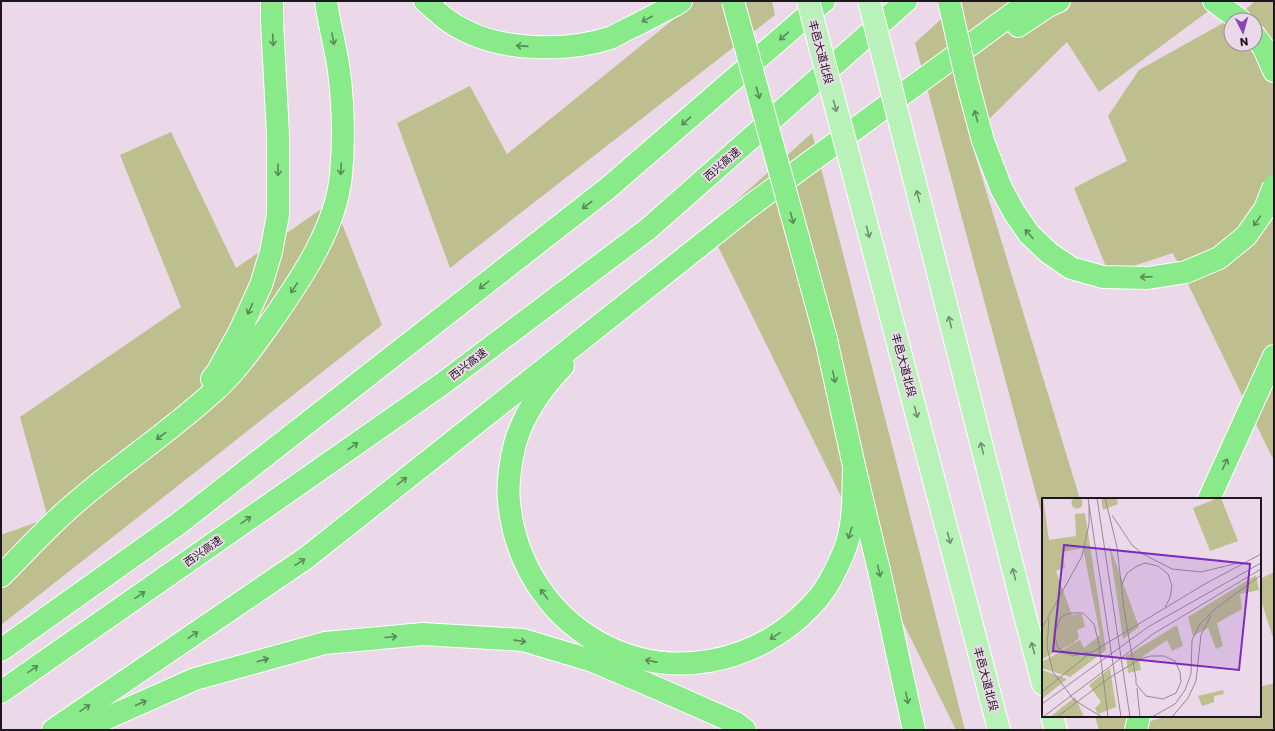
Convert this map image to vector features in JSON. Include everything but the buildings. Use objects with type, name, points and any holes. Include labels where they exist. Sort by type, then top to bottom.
[{"type":"highway","points":[[179,422],[218,371],[240,332],[261,285],[271,252],[278,215],[278,135],[272,1]]},
{"type":"highway","points":[[1,576],[64,513],[117,469],[179,422],[213,392],[241,362],[266,328],[296,286],[316,251],[334,210],[341,176],[342,110],[339,72],[326,1]]},
{"type":"highway","points":[[425,1],[440,15],[463,30],[489,40],[519,47],[553,47],[582,44],[610,38],[676,5],[681,1]]},
{"type":"highway","points":[[733,1],[826,338],[914,730]]},
{"type":"highway","points":[[1,650],[178,524],[608,188],[824,1]]},
{"type":"highway","name":"西兴高速","points":[[1,692],[442,384],[648,229],[906,1]]},
{"type":"highway","points":[[949,1],[967,82],[983,141],[1001,188],[1028,234],[1049,253],[1071,268],[1103,277],[1148,278],[1186,272],[1219,258],[1246,236],[1265,209],[1274,186]]},
{"type":"highway","points":[[53,730],[306,558],[750,206],[1030,1]]},
{"type":"highway","points":[[916,84],[1022,24],[1048,6],[1059,1]]},
{"type":"highway","points":[[1214,1],[1229,12]]},
{"type":"highway","points":[[1263,47],[1274,71]]},
{"type":"highway","points":[[607,319],[556,373],[538,396],[525,419],[515,444],[510,471],[508,499],[513,526],[522,554],[534,581],[557,610],[573,625],[598,642],[624,654],[653,662],[682,664],[712,662],[741,654],[768,641],[792,624],[813,604],[831,580],[844,552],[852,525],[854,466]]},
{"type":"highway","points":[[1209,498],[1274,356]]},
{"type":"highway","points":[[80,730],[195,680],[324,643],[423,634],[523,640],[593,661],[659,688],[736,723],[745,730]]},
{"type":"highway","points":[[1136,730],[1139,717]]},
{"type":"main road","name":"丰邑大道北段","points":[[808,1],[999,730]]},
{"type":"main road","points":[[868,1],[1042,680]]},
{"type":"main road","points":[[1052,717],[1056,730]]},
{"type":"green space","points":[[688,1],[772,1],[775,15],[450,268],[397,123],[470,86],[507,154],[690,6]]},
{"type":"green space","points":[[961,1],[1222,1],[1099,92],[1067,42],[970,138],[1080,498],[1042,498],[1042,516],[915,43]]},
{"type":"green space","points":[[1255,1],[1274,1],[1274,461],[1173,253],[1109,274],[1074,188],[1127,161],[1108,116],[1139,70],[1223,23],[1223,52],[1263,52],[1263,12],[1243,12]]},
{"type":"green space","points":[[171,132],[236,268],[333,201],[382,325],[1,625],[1,535],[48,518],[20,417],[181,307],[120,155]]},
{"type":"green space","points":[[812,133],[965,730],[956,730],[708,226]]},
{"type":"green space","points":[[1274,572],[1274,641],[1261,600],[1261,578]]},
{"type":"green space","points":[[1274,683],[1274,730],[1099,730],[1095,717],[1146,717],[1148,722],[1164,717],[1261,717],[1261,687]]}]
